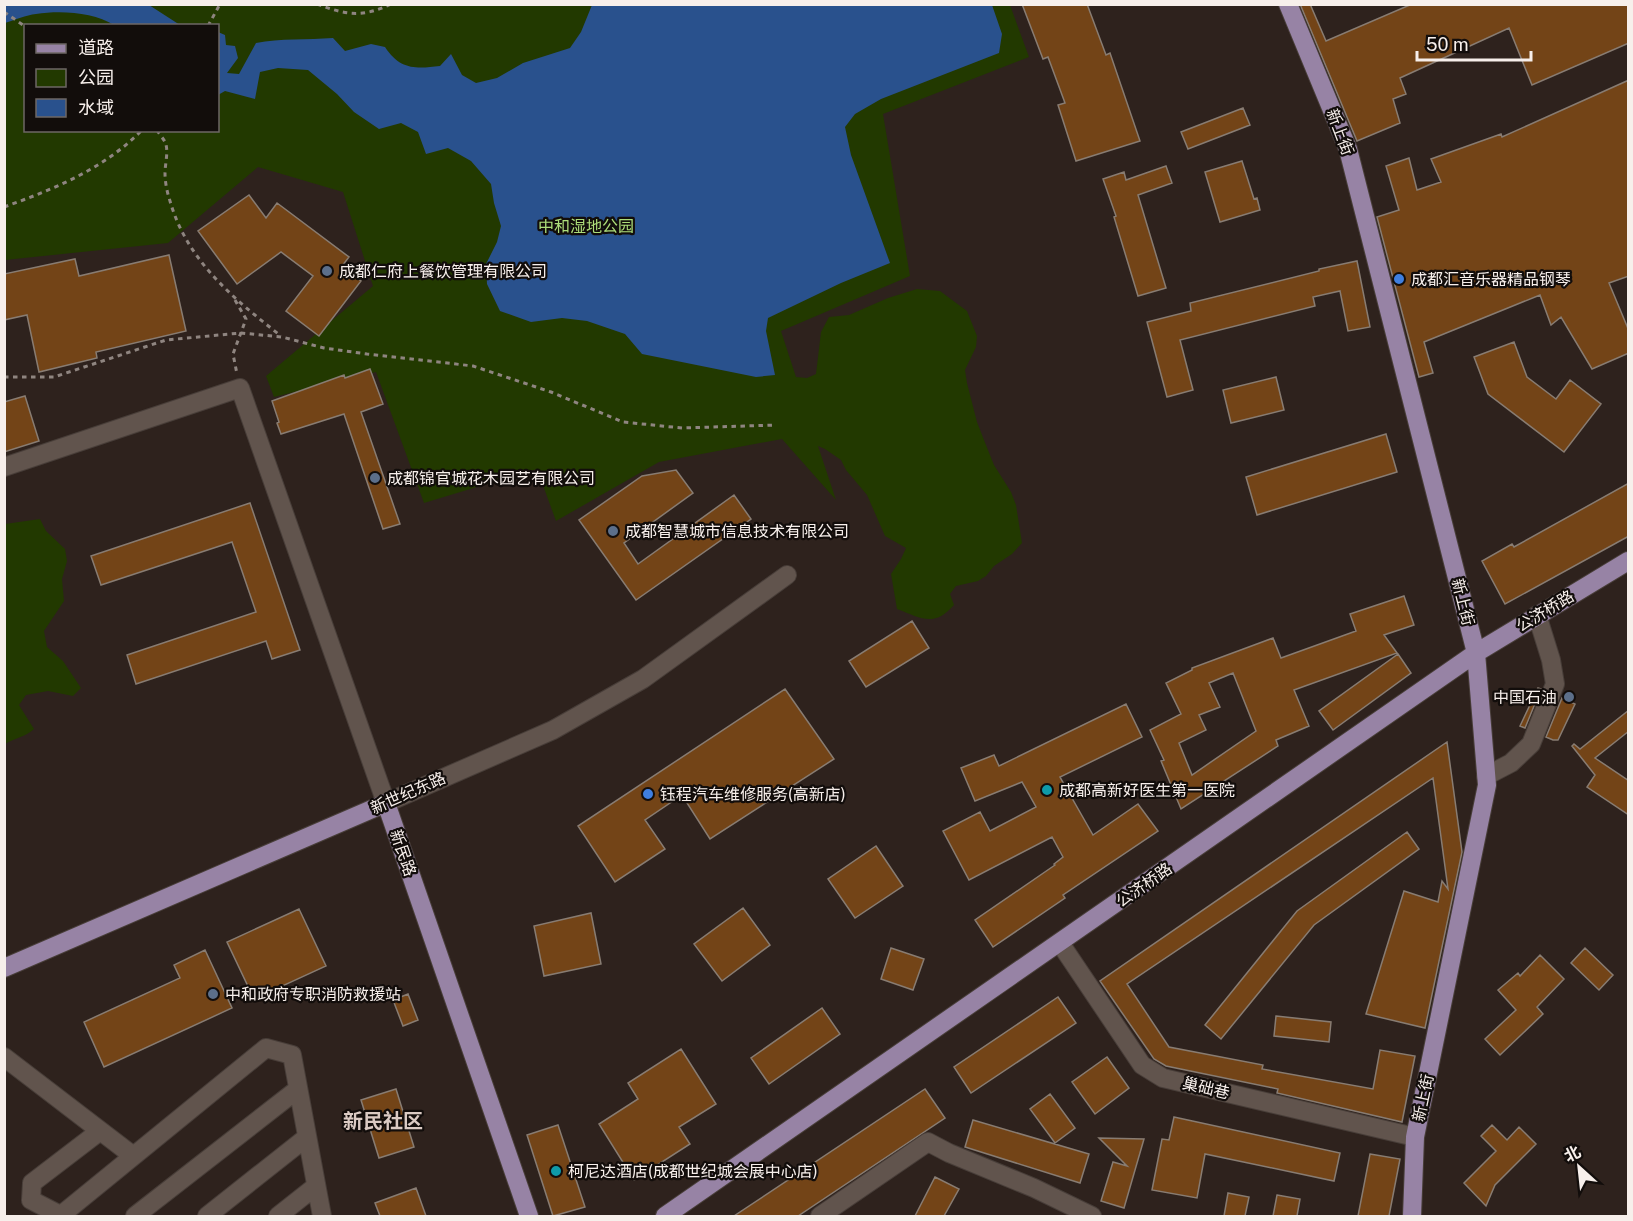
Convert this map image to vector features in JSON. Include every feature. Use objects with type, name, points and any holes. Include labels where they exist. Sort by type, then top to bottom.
[{"type":"main road","name":"新上街","points":[[1288,4],[1348,149],[1476,653],[1487,785],[1415,1137],[1412,1216]]},
{"type":"main road","name":"公济桥路","points":[[665,1216],[1476,653],[1629,561]]},
{"type":"main road","name":"新世纪东路","points":[[4,968],[386,803]]},
{"type":"main road","name":"新民路","points":[[386,803],[529,1216]]},
{"type":"street","points":[[4,467],[240,388]]},
{"type":"street","name":"新民路","points":[[240,388],[386,803]]},
{"type":"street","name":"新世纪东路","points":[[386,803],[553,730],[643,679],[788,575]]},
{"type":"street","points":[[1486,776],[1511,762],[1531,744],[1555,684],[1551,660],[1537,615]]},
{"type":"street","name":"巢础巷","points":[[1060,943],[1142,1065],[1163,1077],[1415,1137]]},
{"type":"street","points":[[100,1131],[32,1183],[32,1200],[61,1216],[132,1155],[266,1048],[292,1055],[322,1216]]},
{"type":"street","points":[[4,1057],[132,1155]]},
{"type":"street","points":[[135,1216],[298,1089]]},
{"type":"street","points":[[207,1216],[307,1137]]},
{"type":"street","points":[[820,1216],[928,1142],[1092,1216]]},
{"type":"street","points":[[278,1216],[316,1186]]},
{"type":"path","points":[[209,24],[220,4]]},
{"type":"path","points":[[317,4],[341,14],[360,15],[391,4]]},
{"type":"path","points":[[4,12],[24,26]]},
{"type":"path","points":[[4,207],[39,194],[88,171],[112,157],[140,132]]},
{"type":"path","points":[[158,132],[166,143],[165,176],[169,200],[177,221],[201,264],[234,297],[282,337]]},
{"type":"path","points":[[234,297],[246,320],[233,354],[240,388]]},
{"type":"path","points":[[4,377],[54,377],[166,340],[241,333],[282,337],[335,350],[473,366],[551,392],[623,422],[682,428],[776,425]]},
{"type":"green space","name":"中和湿地公园","points":[[5,5],[1010,5],[1029,57],[883,114],[910,276],[781,331],[796,377],[807,378],[816,374],[821,332],[829,317],[849,315],[888,298],[917,289],[940,291],[967,311],[977,336],[976,347],[965,370],[967,383],[977,422],[994,465],[1011,492],[1016,505],[1022,543],[1012,554],[994,566],[986,576],[978,581],[956,586],[950,594],[954,605],[940,617],[920,618],[897,609],[891,574],[906,548],[885,536],[867,495],[846,470],[841,460],[818,446],[836,500],[782,439],[659,462],[556,521],[537,469],[424,503],[376,372],[274,397],[266,376],[373,286],[343,192],[258,167],[168,243],[5,260]]},
{"type":"green space","points":[[40,519],[46,531],[65,549],[67,561],[62,579],[64,601],[44,631],[47,647],[63,661],[81,688],[73,696],[48,691],[26,695],[19,705],[34,729],[5,744],[5,524]]},
{"type":"water","points":[[5,5],[149,5],[178,24],[112,24],[97,17],[66,12],[32,15],[5,23]]},
{"type":"water","points":[[592,5],[992,5],[1002,34],[999,53],[881,99],[855,114],[845,127],[851,155],[890,263],[841,283],[768,318],[766,331],[775,375],[756,377],[642,354],[625,334],[587,321],[562,318],[531,322],[500,311],[487,284],[486,264],[497,242],[501,226],[491,184],[471,161],[448,148],[426,154],[418,132],[401,123],[379,129],[354,112],[337,94],[308,70],[278,68],[260,72],[255,99],[225,91],[219,94],[219,32],[225,35],[226,45],[235,46],[238,58],[227,73],[239,74],[256,43],[333,38],[345,51],[371,44],[385,47],[403,64],[423,68],[440,66],[451,54],[462,75],[476,83],[497,78],[523,63],[570,48],[581,32]]},
{"type":"building","points":[[1022,4],[1087,4],[1106,55],[1110,53],[1140,141],[1076,161],[1058,105],[1065,103],[1048,57],[1043,59]]},
{"type":"building","points":[[1300,4],[1310,4],[1326,41],[1412,4],[1629,4],[1629,43],[1532,85],[1509,28],[1400,78],[1406,94],[1393,99],[1400,123],[1357,141]]},
{"type":"building","points":[[1629,80],[1629,276],[1609,283],[1629,331],[1629,353],[1592,369],[1561,317],[1551,325],[1540,295],[1424,342],[1433,373],[1419,377],[1377,217],[1399,210],[1386,166],[1409,158],[1417,190],[1441,182],[1431,159],[1501,134],[1502,137]]},
{"type":"building","points":[[1243,108],[1250,125],[1188,149],[1181,132]]},
{"type":"building","points":[[1242,161],[1254,199],[1257,198],[1260,210],[1220,222],[1205,172]]},
{"type":"building","points":[[1166,166],[1172,183],[1138,195],[1166,288],[1138,296],[1114,217],[1116,216],[1103,179],[1124,172],[1126,180]]},
{"type":"building","name":"成都仁府上餐饮管理有限公司","points":[[249,195],[266,218],[277,203],[349,257],[342,266],[361,281],[319,336],[286,311],[313,276],[281,252],[237,284],[198,231]]},
{"type":"building","points":[[169,255],[186,331],[96,352],[97,358],[39,372],[27,315],[4,320],[4,274],[75,259],[79,276]]},
{"type":"building","points":[[1357,261],[1370,327],[1348,331],[1340,291],[1313,297],[1315,306],[1180,340],[1193,390],[1167,397],[1147,322],[1191,311],[1190,303]]},
{"type":"building","points":[[1514,342],[1527,377],[1556,399],[1570,380],[1601,404],[1564,452],[1488,394],[1474,357]]},
{"type":"building","points":[[370,369],[383,404],[361,412],[400,524],[383,529],[344,414],[281,434],[272,401],[344,375],[345,378]]},
{"type":"building","points":[[1276,377],[1284,410],[1231,423],[1223,390]]},
{"type":"building","points":[[25,396],[39,441],[4,452],[4,402]]},
{"type":"building","points":[[1386,434],[1397,472],[1257,515],[1246,477]]},
{"type":"building","name":"成都智慧城市信息技术有限公司","points":[[676,470],[693,493],[624,543],[638,564],[734,495],[751,519],[636,600],[579,520],[642,476]]},
{"type":"building","points":[[1629,483],[1629,536],[1505,604],[1482,561],[1512,544],[1514,547]]},
{"type":"building","points":[[250,503],[300,650],[272,659],[266,641],[136,684],[127,655],[256,612],[232,542],[101,585],[91,556]]},
{"type":"building","points":[[1404,596],[1414,625],[1384,635],[1397,653],[1294,690],[1309,726],[1276,740],[1278,746],[1181,809],[1161,761],[1164,760],[1150,730],[1181,714],[1166,683],[1192,668],[1273,638],[1281,658],[1356,631],[1350,614]],"holes":[[[1233,673],[1256,731],[1192,775],[1179,743],[1206,730],[1199,715],[1220,707],[1209,683]]]},
{"type":"building","points":[[912,621],[929,648],[866,687],[849,661]]},
{"type":"building","points":[[1398,654],[1411,673],[1333,730],[1319,711]]},
{"type":"building","points":[[1538,688],[1541,689],[1525,728],[1520,726]]},
{"type":"building","points":[[785,689],[834,759],[710,839],[682,795],[645,820],[665,849],[615,882],[578,826]]},
{"type":"building","points":[[1562,698],[1575,704],[1558,740],[1553,740],[1546,737]]},
{"type":"building","points":[[1126,704],[1142,737],[1060,777],[1093,835],[1138,804],[1158,831],[1063,895],[1065,898],[993,947],[975,920],[1055,865],[1063,857],[1052,837],[969,880],[943,831],[980,812],[990,831],[1036,807],[1022,782],[975,801],[961,768],[994,755],[999,766]]},
{"type":"building","points":[[1629,710],[1629,731],[1595,758],[1629,781],[1629,815],[1587,787],[1595,775],[1572,746],[1574,744],[1580,749]]},
{"type":"building","points":[[1447,742],[1462,852],[1425,1028],[1366,1014],[1404,891],[1438,902],[1442,881],[1448,889],[1433,778],[1127,984],[1169,1047],[1263,1065],[1262,1069],[1373,1089],[1380,1050],[1415,1056],[1402,1122],[1277,1093],[1278,1089],[1166,1066],[1154,1059],[1100,981]]},
{"type":"building","points":[[1407,832],[1419,849],[1314,925],[1221,1039],[1205,1025],[1297,911]]},
{"type":"building","points":[[876,846],[903,886],[855,918],[828,879]]},
{"type":"building","points":[[743,908],[770,945],[722,981],[694,944]]},
{"type":"building","points":[[299,909],[326,966],[254,999],[227,942]]},
{"type":"building","points":[[591,913],[601,964],[544,976],[534,926]]},
{"type":"building","points":[[891,948],[924,959],[913,990],[881,979]]},
{"type":"building","points":[[1585,948],[1613,975],[1599,990],[1571,963]]},
{"type":"building","points":[[205,950],[232,1008],[104,1067],[84,1022],[180,978],[174,965]]},
{"type":"building","points":[[1540,955],[1564,979],[1537,1007],[1543,1014],[1500,1055],[1485,1039],[1516,1010],[1498,990],[1518,973],[1520,976]]},
{"type":"building","points":[[408,994],[418,1020],[403,1026],[393,1000]]},
{"type":"building","points":[[1058,997],[1076,1023],[971,1093],[954,1067]]},
{"type":"building","points":[[822,1008],[840,1034],[769,1084],[751,1058]]},
{"type":"building","points":[[1276,1016],[1331,1022],[1329,1042],[1274,1036]]},
{"type":"building","points":[[681,1049],[716,1104],[679,1127],[690,1144],[634,1180],[599,1124],[638,1099],[628,1083]]},
{"type":"building","points":[[1107,1057],[1129,1088],[1095,1114],[1072,1082]]},
{"type":"building","points":[[396,1089],[414,1147],[379,1158],[361,1100]]},
{"type":"building","points":[[925,1089],[945,1118],[798,1216],[734,1216]]},
{"type":"building","points":[[1050,1094],[1075,1128],[1055,1143],[1030,1109]]},
{"type":"building","points":[[1174,1117],[1340,1153],[1334,1181],[1205,1154],[1197,1198],[1152,1190],[1162,1139],[1169,1140]]},
{"type":"building","points":[[973,1120],[1089,1154],[1080,1183],[965,1147]]},
{"type":"building","name":"柯尼达酒店(成都世纪城会展中心店)","points":[[558,1125],[585,1207],[553,1216],[527,1135]]},
{"type":"building","points":[[1492,1125],[1507,1140],[1519,1127],[1536,1144],[1495,1185],[1486,1206],[1464,1183],[1496,1151],[1481,1136]]},
{"type":"building","points":[[1099,1138],[1144,1139],[1124,1208],[1101,1201],[1113,1162],[1127,1166]]},
{"type":"building","points":[[1370,1154],[1400,1159],[1389,1216],[1358,1216]]},
{"type":"building","points":[[935,1177],[959,1189],[944,1216],[915,1216]]},
{"type":"building","points":[[416,1188],[426,1216],[380,1216],[375,1203]]},
{"type":"building","points":[[1228,1193],[1249,1197],[1245,1216],[1224,1216]]},
{"type":"building","points":[[1277,1195],[1300,1199],[1297,1216],[1273,1216]]},
{"type":"place","name":"成都仁府上餐饮管理有限公司","points":[[327,271]]},
{"type":"place","name":"成都汇音乐器精品钢琴","points":[[1399,279]]},
{"type":"place","name":"成都锦官城花木园艺有限公司","points":[[375,478]]},
{"type":"place","name":"成都智慧城市信息技术有限公司","points":[[613,531]]},
{"type":"place","name":"中国石油","points":[[1569,697]]},
{"type":"place","name":"成都高新好医生第一医院","points":[[1047,790]]},
{"type":"place","name":"钰程汽车维修服务(高新店)","points":[[648,794]]},
{"type":"place","name":"中和政府专职消防救援站","points":[[213,994]]},
{"type":"place","name":"柯尼达酒店(成都世纪城会展中心店)","points":[[556,1171]]},
{"type":"district","name":"新民社区","points":[[383,1121]]}]
